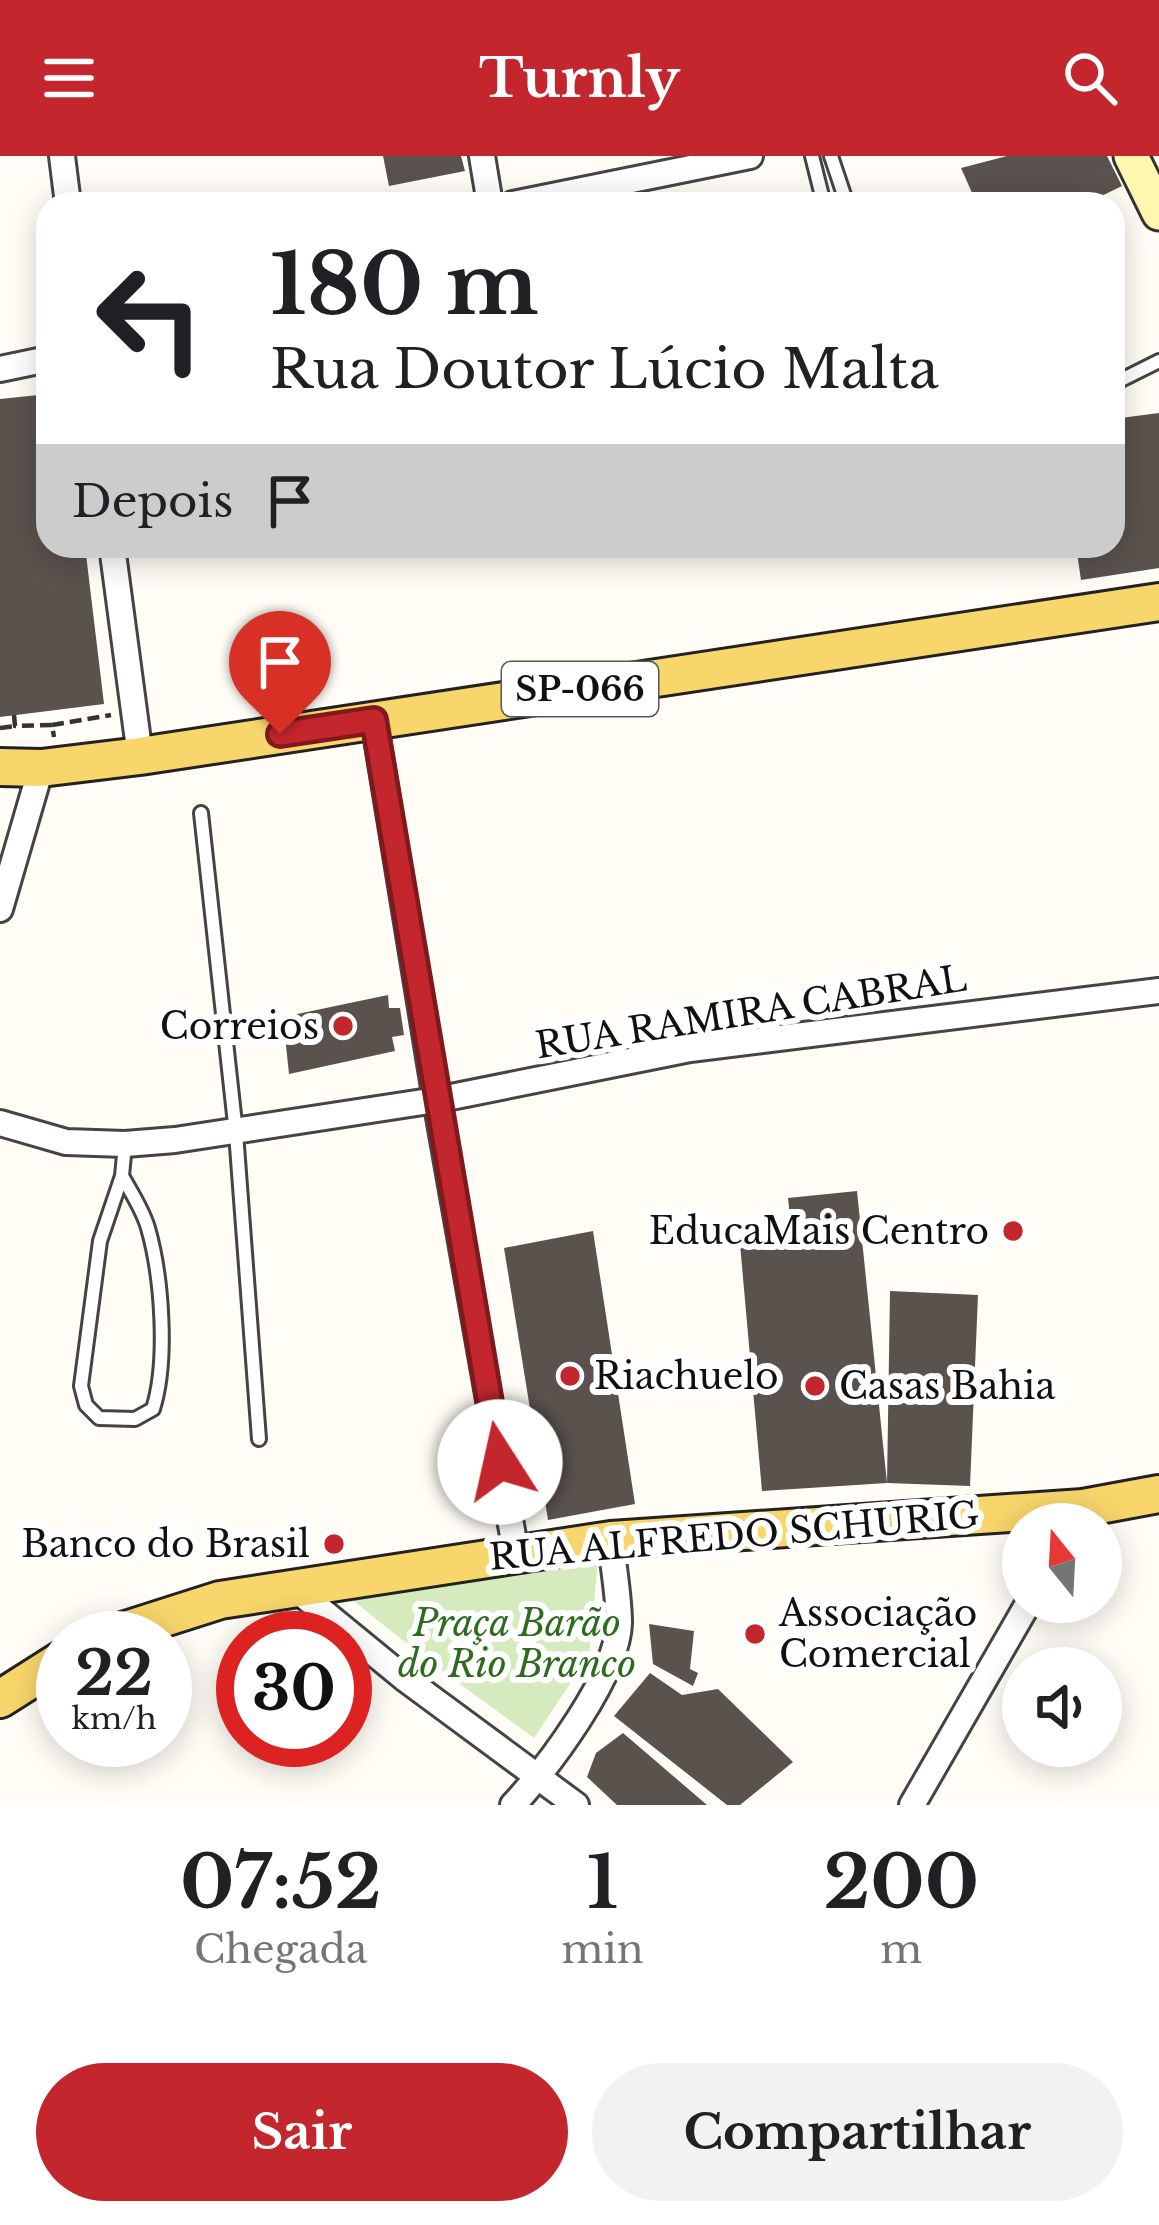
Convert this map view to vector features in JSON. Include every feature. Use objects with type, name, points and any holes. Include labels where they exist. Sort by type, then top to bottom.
[{"type":"main road","points":[[1131,156],[1159,213]]},
{"type":"main road","name":"SP-066","points":[[0,767],[41,768],[140,756],[1159,602]]},
{"type":"main road","name":"RUA ALFREDO SCHURIG","points":[[1122,1504],[1159,1494]]},
{"type":"main road","name":"RUA ALFREDO SCHURIG","points":[[186,1611],[293,1587],[611,1540],[1002,1520]]},
{"type":"main road","points":[[0,1699],[36,1676]]},
{"type":"street","points":[[62,156],[66,192]]},
{"type":"street","points":[[482,156],[488,192]]},
{"type":"street","points":[[572,192],[750,156]]},
{"type":"street","points":[[0,369],[36,361]]},
{"type":"street","points":[[114,558],[140,756]]},
{"type":"street","points":[[374,720],[516,1552]]},
{"type":"street","points":[[0,909],[41,768]]},
{"type":"street","name":"RUA RAMIRA CABRAL","points":[[0,1123],[67,1142],[125,1144],[236,1133],[436,1100],[689,1049],[1159,991]]},
{"type":"street","points":[[513,1805],[538,1778],[610,1666],[619,1625],[611,1540]]},
{"type":"street","points":[[293,1587],[404,1678],[576,1805]]},
{"type":"street","points":[[912,1805],[1017,1623]]},
{"type":"lane","points":[[812,156],[821,192]]},
{"type":"lane","points":[[832,156],[843,192]]},
{"type":"lane","points":[[1125,378],[1159,362]]},
{"type":"lane","points":[[201,812],[236,1133],[259,1439]]},
{"type":"lane","points":[[122,1176],[148,1226],[158,1294],[161,1383],[152,1409],[135,1419],[99,1418],[86,1405],[81,1386],[100,1241],[122,1176],[125,1144]]},
{"type":"path","points":[[52,725],[134,711]]},
{"type":"path","points":[[0,728],[15,726]]},
{"type":"green space","name":"Praça Barão do Rio Branco","points":[[598,1561],[589,1655],[534,1738],[345,1594],[506,1577]]},
{"type":"building","points":[[383,156],[461,156],[465,171],[389,186]]},
{"type":"building","points":[[1007,156],[1107,156],[1122,186],[1110,192],[972,192],[961,168]]},
{"type":"building","points":[[36,395],[36,558],[86,558],[104,704],[0,717],[0,399]]},
{"type":"building","points":[[1159,413],[1159,568],[1081,580],[1078,558],[1125,558],[1125,417]]},
{"type":"building","name":"Correios","points":[[388,995],[389,1008],[400,1008],[404,1035],[392,1037],[395,1051],[289,1074],[283,1017]]},
{"type":"building","name":"Casas Bahia","points":[[857,1191],[887,1483],[762,1491],[740,1244],[792,1236],[788,1198]]},
{"type":"building","name":"Riachuelo","points":[[593,1231],[635,1504],[548,1520],[504,1248]]},
{"type":"building","points":[[890,1291],[978,1295],[970,1486],[887,1483]]},
{"type":"building","points":[[649,1624],[694,1631],[690,1669],[698,1673],[693,1686],[653,1664]]},
{"type":"building","points":[[650,1673],[682,1695],[718,1689],[793,1762],[740,1805],[727,1805],[614,1716]]},
{"type":"building","points":[[623,1733],[707,1805],[617,1805],[587,1777],[596,1753]]},
{"type":"place","name":"Correios","points":[[343,1026]]},
{"type":"place","name":"EducaMais Centro","points":[[1013,1231]]},
{"type":"place","name":"Riachuelo","points":[[570,1376]]},
{"type":"place","name":"Casas Bahia","points":[[815,1386]]},
{"type":"place","name":"Banco do Brasil","points":[[334,1544]]},
{"type":"place","name":"Associação Comercial","points":[[755,1634]]},
{"type":"route","points":[[280,734],[374,720],[500,1462]]}]
